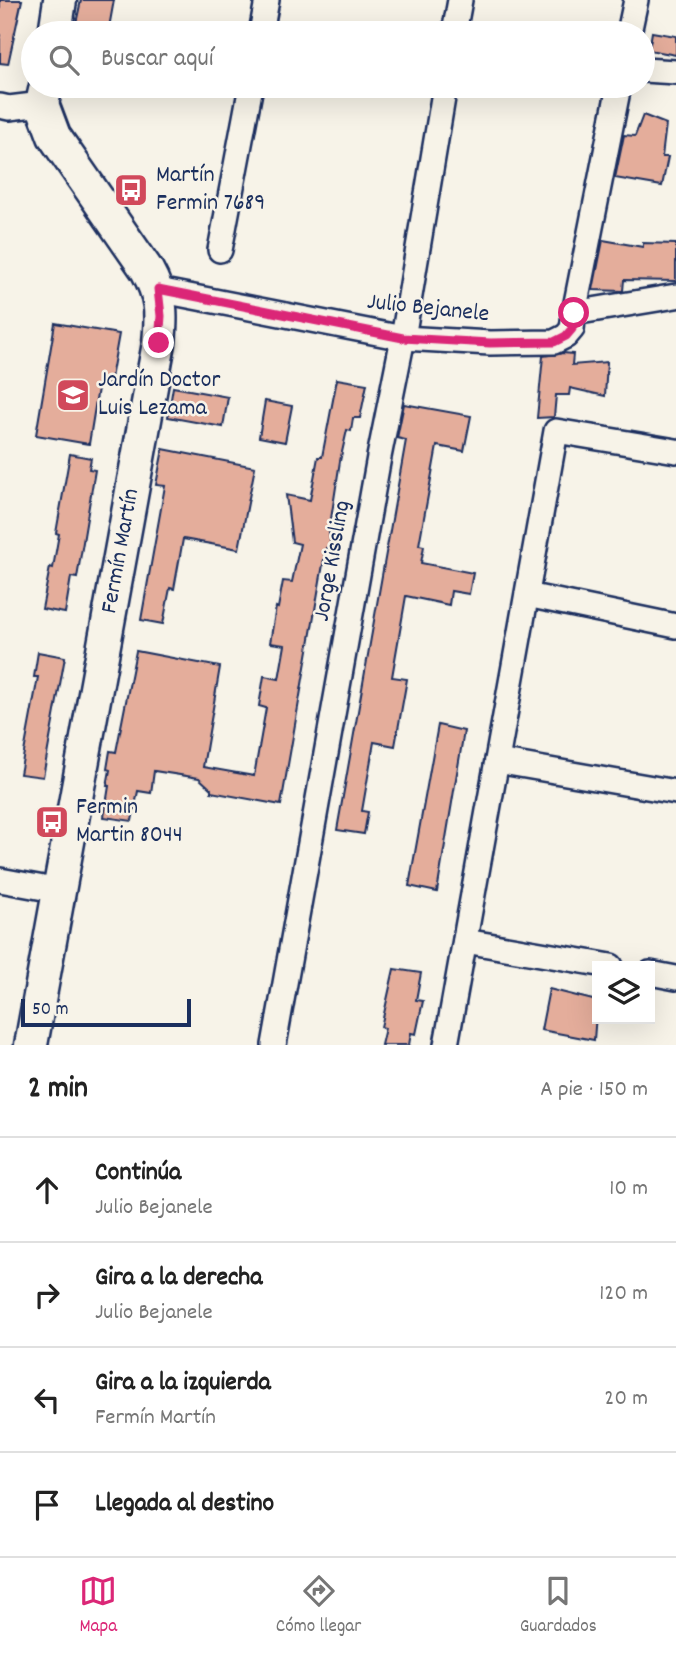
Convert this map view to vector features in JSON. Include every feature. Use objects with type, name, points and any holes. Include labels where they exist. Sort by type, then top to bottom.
[{"type":"main road","points":[[57,21],[60,0]]},
{"type":"main road","name":"Fermín Martín","points":[[31,1045],[159,343],[161,316],[158,289],[54,136],[45,98]]},
{"type":"street","points":[[263,21],[267,0]]},
{"type":"street","points":[[456,21],[460,0]]},
{"type":"street","points":[[632,21],[636,0]]},
{"type":"street","points":[[655,70],[676,72]]},
{"type":"street","points":[[0,106],[9,108],[36,98]]},
{"type":"street","points":[[220,250],[249,98]]},
{"type":"street","name":"Jorge Kissling","points":[[274,1045],[379,457],[403,338],[443,98]]},
{"type":"street","points":[[617,98],[574,313],[676,296]]},
{"type":"street","name":"Julio Bejanele","points":[[158,289],[403,338],[501,344],[554,342],[566,336],[572,329],[574,313]]},
{"type":"street","points":[[446,1045],[556,431],[676,451]]},
{"type":"street","points":[[527,595],[676,626]]},
{"type":"street","points":[[497,761],[676,792]]},
{"type":"street","points":[[0,880],[60,891]]},
{"type":"street","points":[[465,941],[592,963]]},
{"type":"street","points":[[655,974],[676,978]]},
{"type":"building","points":[[0,0],[22,0],[8,64],[0,63]]},
{"type":"building","points":[[81,0],[114,0],[110,21],[77,21]]},
{"type":"building","points":[[655,32],[676,36],[676,55],[655,51]]},
{"type":"building","points":[[643,115],[666,124],[662,157],[668,157],[662,186],[615,178],[624,135],[635,136]]},
{"type":"building","points":[[603,240],[643,247],[643,243],[676,244],[676,281],[624,280],[623,291],[593,290]]},
{"type":"building","points":[[55,323],[119,334],[110,384],[99,382],[89,444],[36,435]]},
{"type":"building","points":[[573,354],[572,365],[607,362],[605,396],[570,388],[569,395],[556,395],[554,417],[537,418],[543,356]]},
{"type":"building","points":[[337,379],[367,384],[360,418],[353,418],[351,431],[347,430],[340,461],[329,532],[331,549],[326,548],[281,805],[211,792],[199,778],[154,771],[151,793],[138,791],[132,821],[104,817],[109,786],[110,770],[107,769],[110,751],[116,752],[136,651],[220,667],[203,767],[254,776],[266,708],[259,706],[264,676],[279,679],[285,645],[270,643],[276,607],[278,608],[283,581],[292,582],[300,544],[292,542],[286,495],[310,500],[318,457],[322,457]]},
{"type":"building","points":[[173,387],[228,397],[223,427],[168,417]]},
{"type":"building","points":[[265,401],[292,406],[285,442],[259,437]]},
{"type":"building","points":[[404,404],[471,416],[464,451],[437,446],[419,545],[424,546],[421,563],[473,573],[469,594],[451,591],[449,605],[406,596],[392,677],[407,679],[395,746],[374,742],[362,811],[368,812],[364,834],[337,830],[406,440],[397,438]]},
{"type":"building","points":[[163,449],[255,467],[239,549],[183,539],[174,589],[170,588],[163,624],[141,620],[165,486],[156,485]]},
{"type":"building","points":[[70,454],[91,458],[89,469],[95,470],[77,578],[71,577],[65,613],[42,609],[50,567],[53,568],[59,534],[56,533]]},
{"type":"building","points":[[38,652],[65,657],[43,777],[20,774],[38,677],[34,677]]},
{"type":"building","points":[[438,725],[464,731],[437,892],[409,886]]},
{"type":"building","points":[[394,969],[421,973],[416,1000],[423,1001],[416,1034],[411,1033],[409,1045],[381,1045],[385,1028],[381,1027]]},
{"type":"building","points":[[549,989],[592,1000],[594,1040],[541,1030]]},
{"type":"place","name":"Martín Fermin 7689","points":[[131,190]]},
{"type":"place","name":"Jardín Doctor Luis Lezama","points":[[73,395]]},
{"type":"place","name":"Fermin Martin 8044","points":[[52,822]]},
{"type":"route","points":[[159,343],[161,316],[158,289],[403,338],[523,344],[554,342],[566,336],[572,329],[574,313]]}]
